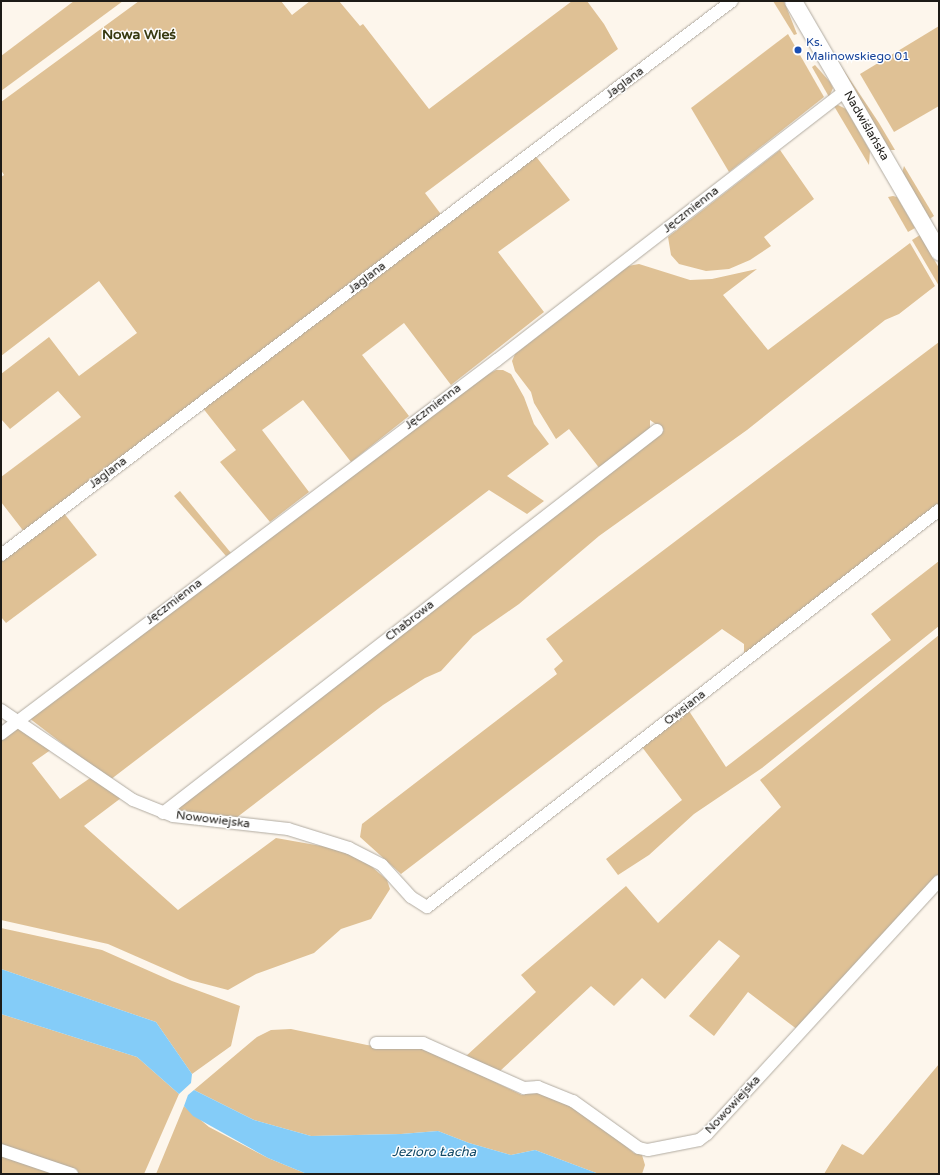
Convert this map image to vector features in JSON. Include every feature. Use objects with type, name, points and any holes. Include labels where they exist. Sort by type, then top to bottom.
[{"type":"main road","name":"Nadwiślańska","points":[[793,1],[939,252]]},
{"type":"street","name":"Jaglana","points":[[1,554],[732,1]]},
{"type":"street","name":"Jęczmienna","points":[[1,734],[503,355],[845,91]]},
{"type":"street","name":"Chabrowa","points":[[164,813],[657,430]]},
{"type":"street","name":"Owsiana","points":[[431,905],[939,510]]},
{"type":"street","name":"Nowowiejska","points":[[1,710],[19,720],[133,800],[164,813],[288,829],[349,848],[382,865],[421,905],[427,907],[431,905]]},
{"type":"street","name":"Nowowiejska","points":[[376,1043],[423,1043],[524,1088],[538,1087],[573,1100],[639,1148],[648,1150],[698,1140],[712,1129],[939,881]]},
{"type":"street","points":[[1,1150],[72,1174]]},
{"type":"shaded area","points":[[74,1],[123,1],[1,91],[1,56]]},
{"type":"shaded area","points":[[139,1],[281,1],[292,15],[310,1],[339,1],[360,26],[363,24],[429,109],[572,1],[587,1],[604,24],[618,49],[425,193],[443,217],[25,533],[1,502],[1,477],[81,417],[58,391],[10,429],[1,419],[1,374],[49,337],[79,376],[137,333],[99,281],[1,356],[1,177],[4,175],[1,170],[1,102]]},
{"type":"shaded area","points":[[773,1],[784,1],[797,34],[794,35]]},
{"type":"shaded area","points":[[939,26],[939,106],[894,132],[860,74]]},
{"type":"shaded area","points":[[788,34],[824,97],[729,172],[691,108]]},
{"type":"shaded area","points":[[839,63],[879,123],[895,150],[889,150]]},
{"type":"shaded area","points":[[815,65],[830,82],[833,88],[829,97],[812,67]]},
{"type":"shaded area","points":[[838,105],[846,109],[870,151],[869,165],[834,106]]},
{"type":"shaded area","points":[[780,150],[814,199],[764,237],[771,246],[750,260],[729,269],[706,271],[679,264],[671,255],[668,237]]},
{"type":"shaded area","points":[[534,154],[570,200],[498,252],[544,312],[451,385],[404,323],[362,355],[409,416],[351,462],[303,400],[262,430],[309,492],[270,522],[220,462],[236,450],[202,407]]},
{"type":"shaded area","points":[[904,166],[934,216],[928,220],[902,173]]},
{"type":"shaded area","points":[[888,197],[897,197],[915,228],[908,232]]},
{"type":"shaded area","points":[[920,235],[939,268],[939,286],[912,240]]},
{"type":"shaded area","points":[[910,243],[935,286],[899,314],[885,320],[747,430],[599,536],[519,604],[473,636],[441,671],[425,678],[383,705],[236,818],[170,811],[664,430],[650,420],[650,430],[600,469],[569,429],[556,439],[534,403],[531,392],[515,371],[512,361],[515,354],[628,266],[639,264],[690,280],[712,279],[757,269],[723,295],[768,350]]},
{"type":"shaded area","points":[[939,342],[939,506],[744,657],[744,644],[722,629],[401,874],[360,837],[362,824],[557,674],[554,669],[563,661],[546,639]]},
{"type":"shaded area","points":[[496,370],[503,370],[511,374],[524,397],[534,424],[549,444],[507,476],[544,501],[527,514],[489,490],[110,780],[29,718],[481,378]]},
{"type":"shaded area","points":[[180,491],[231,553],[226,556],[174,496]]},
{"type":"shaded area","points":[[63,512],[97,555],[6,623],[1,617],[1,559]]},
{"type":"shaded area","points":[[939,561],[939,626],[762,768],[694,814],[649,855],[618,875],[606,859],[682,800],[642,747],[689,711],[726,767],[891,640],[871,614]]},
{"type":"shaded area","points":[[939,635],[939,874],[798,1030],[748,992],[714,1036],[689,1016],[740,956],[719,940],[665,999],[642,978],[614,1006],[591,986],[500,1071],[465,1057],[536,992],[521,975],[626,886],[658,923],[781,807],[760,780]]},
{"type":"shaded area","points":[[20,727],[52,749],[32,763],[60,799],[93,776],[121,798],[84,826],[178,910],[276,838],[344,850],[371,866],[387,880],[390,889],[371,919],[341,929],[314,953],[256,974],[228,990],[190,980],[108,944],[1,920],[1,736]]},
{"type":"shaded area","points":[[1,928],[102,950],[172,981],[240,1006],[231,1046],[192,1074],[156,1022],[1,969]]},
{"type":"shaded area","points":[[1,1014],[137,1057],[179,1094],[144,1174],[82,1174],[1,1145]]},
{"type":"shaded area","points":[[291,1029],[367,1045],[404,1049],[425,1048],[522,1095],[534,1092],[557,1098],[599,1124],[634,1153],[642,1155],[645,1165],[642,1174],[599,1174],[535,1150],[511,1155],[469,1143],[438,1131],[401,1134],[311,1136],[254,1120],[194,1090],[257,1037],[271,1030]]},
{"type":"shaded area","points":[[939,1064],[939,1174],[824,1174],[842,1144],[863,1155]]},
{"type":"shaded area","points":[[184,1106],[209,1127],[268,1158],[307,1174],[156,1174]]},
{"type":"shaded area","points":[[1,1156],[60,1174],[1,1174]]},
{"type":"water","points":[[1,969],[156,1022],[192,1074],[191,1083],[179,1094],[137,1057],[1,1014]]},
{"type":"water","name":"Jezioro Łacha","points":[[194,1090],[254,1120],[311,1136],[401,1134],[438,1131],[469,1143],[511,1155],[535,1150],[599,1174],[307,1174],[268,1158],[193,1116],[184,1106],[188,1095]]},
{"type":"place","name":"Ks. Malinowskiego 01","points":[[798,50]]},
{"type":"district","name":"Nowa Wieś","points":[[139,35]]}]
